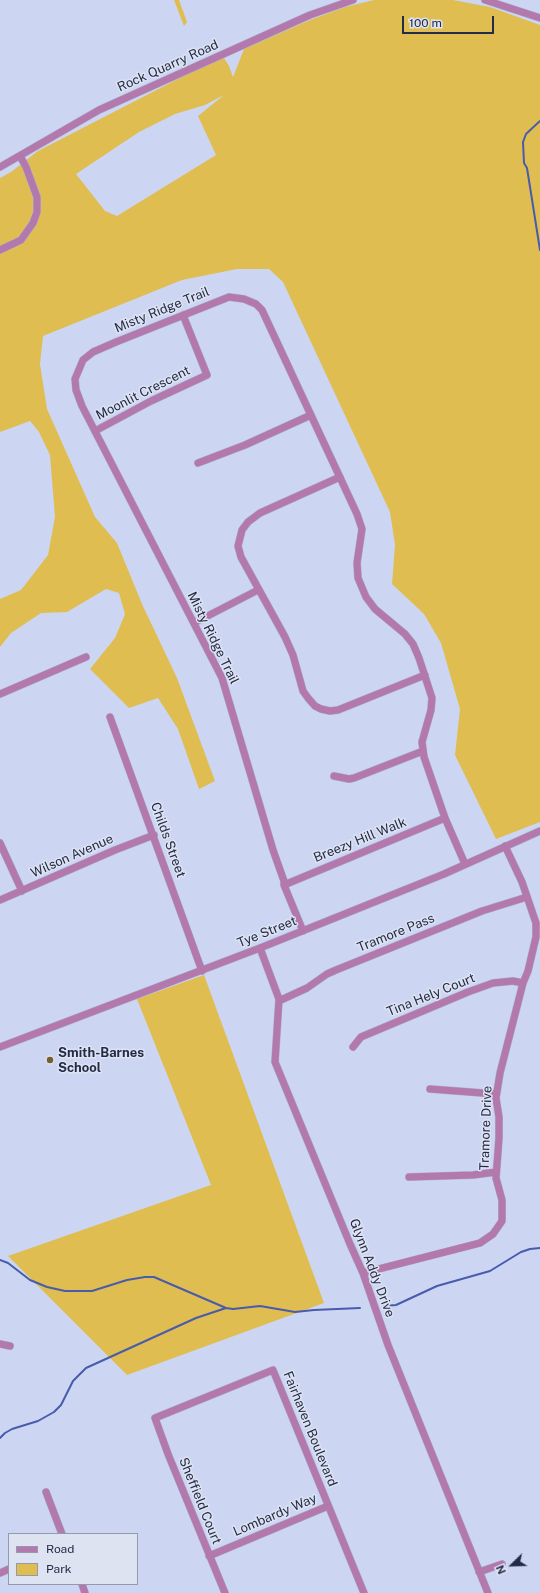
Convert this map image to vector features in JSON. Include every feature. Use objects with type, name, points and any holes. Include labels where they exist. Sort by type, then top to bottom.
[{"type":"street","name":"Rock Quarry Road","points":[[0,167],[99,110],[310,15],[353,0]]},
{"type":"street","points":[[486,0],[540,18]]},
{"type":"street","points":[[0,250],[21,240],[33,223],[37,212],[37,197],[26,167],[20,156]]},
{"type":"street","name":"Misty Ridge Trail","points":[[303,931],[284,884],[247,766],[222,678],[82,406],[76,390],[75,379],[83,360],[93,352],[229,297],[244,299],[256,304],[262,310],[357,514],[362,529],[357,563],[358,578],[366,597],[375,609],[394,624],[413,644],[432,698],[431,710],[422,742],[424,757],[445,818],[465,864]]},
{"type":"street","name":"Moonlit Crescent","points":[[95,431],[150,401],[207,375],[183,315]]},
{"type":"street","points":[[198,463],[245,445],[311,415]]},
{"type":"street","points":[[340,477],[260,513],[248,522],[242,530],[238,546],[241,557],[285,637],[293,655],[303,691],[315,706],[321,709],[338,710],[424,675]]},
{"type":"street","points":[[194,623],[258,590]]},
{"type":"street","points":[[0,694],[86,657]]},
{"type":"street","name":"Childs Street","points":[[110,717],[202,971]]},
{"type":"street","points":[[334,776],[349,779],[354,778],[423,751]]},
{"type":"street","name":"Breezy Hill Walk","points":[[284,884],[445,818]]},
{"type":"street","name":"Tye Street","points":[[0,1047],[202,971],[303,931],[465,864],[540,831]]},
{"type":"street","name":"Wilson Avenue","points":[[0,900],[114,850],[154,835]]},
{"type":"street","points":[[0,843],[22,891]]},
{"type":"street","name":"Tramore Drive","points":[[363,1273],[480,1243],[493,1234],[502,1220],[502,1200],[496,1178],[499,1117],[496,1094],[523,982],[528,971],[536,937],[536,923],[522,882],[506,846]]},
{"type":"street","name":"Tramore Pass","points":[[279,999],[281,1000],[307,988],[336,970],[482,911],[527,897]]},
{"type":"street","name":"Glynn Addy Drive","points":[[260,948],[279,999],[275,1062],[363,1273],[388,1344],[488,1593]]},
{"type":"street","name":"Tina Hely Court","points":[[353,1046],[361,1037],[468,992],[493,983],[513,981],[523,982]]},
{"type":"street","points":[[430,1089],[496,1094]]},
{"type":"street","points":[[409,1178],[473,1175],[496,1172]]},
{"type":"street","points":[[0,1344],[10,1346]]},
{"type":"street","name":"Fairhaven Boulevard","points":[[155,1418],[273,1370],[364,1593]]},
{"type":"street","name":"Sheffield Court","points":[[155,1418],[224,1593]]},
{"type":"street","points":[[46,1492],[62,1533]]},
{"type":"street","name":"Lombardy Way","points":[[209,1556],[328,1506]]},
{"type":"street","points":[[480,1572],[502,1564]]},
{"type":"green space","points":[[174,0],[179,0],[187,22],[184,26]]},
{"type":"green space","points":[[374,0],[453,0],[490,7],[540,25],[540,822],[496,839],[455,755],[460,709],[441,643],[424,614],[392,584],[395,545],[390,512],[283,282],[269,269],[237,269],[182,280],[43,336],[40,364],[47,409],[95,517],[117,543],[142,604],[177,678],[215,781],[199,789],[178,729],[158,698],[129,708],[90,669],[115,638],[125,614],[119,593],[106,589],[67,612],[41,613],[11,633],[0,647],[0,599],[21,590],[48,555],[55,517],[50,455],[39,432],[30,421],[0,432],[0,178],[11,172],[38,151],[205,65],[224,58],[233,77],[244,49],[310,20],[345,7]],"holes":[[[224,95],[198,116],[216,155],[117,216],[105,211],[76,174],[139,132],[175,114],[205,105]]]},
{"type":"green space","points":[[204,975],[324,1303],[127,1375],[8,1256],[211,1185],[137,999]]},
{"type":"waterway","points":[[540,121],[526,134],[523,142],[524,163],[527,168],[540,250]]},
{"type":"waterway","points":[[384,1306],[396,1305],[437,1286],[490,1271],[521,1252],[540,1248]]},
{"type":"waterway","points":[[0,1260],[8,1263],[30,1280],[47,1287],[65,1291],[92,1291],[127,1280],[154,1277],[226,1308],[233,1309],[260,1306],[295,1312],[360,1308]]},
{"type":"waterway","points":[[0,1438],[12,1429],[38,1421],[54,1412],[61,1405],[73,1381],[86,1368],[196,1318],[226,1308]]},
{"type":"place","name":"Smith-Barnes School","points":[[50,1060]]}]
